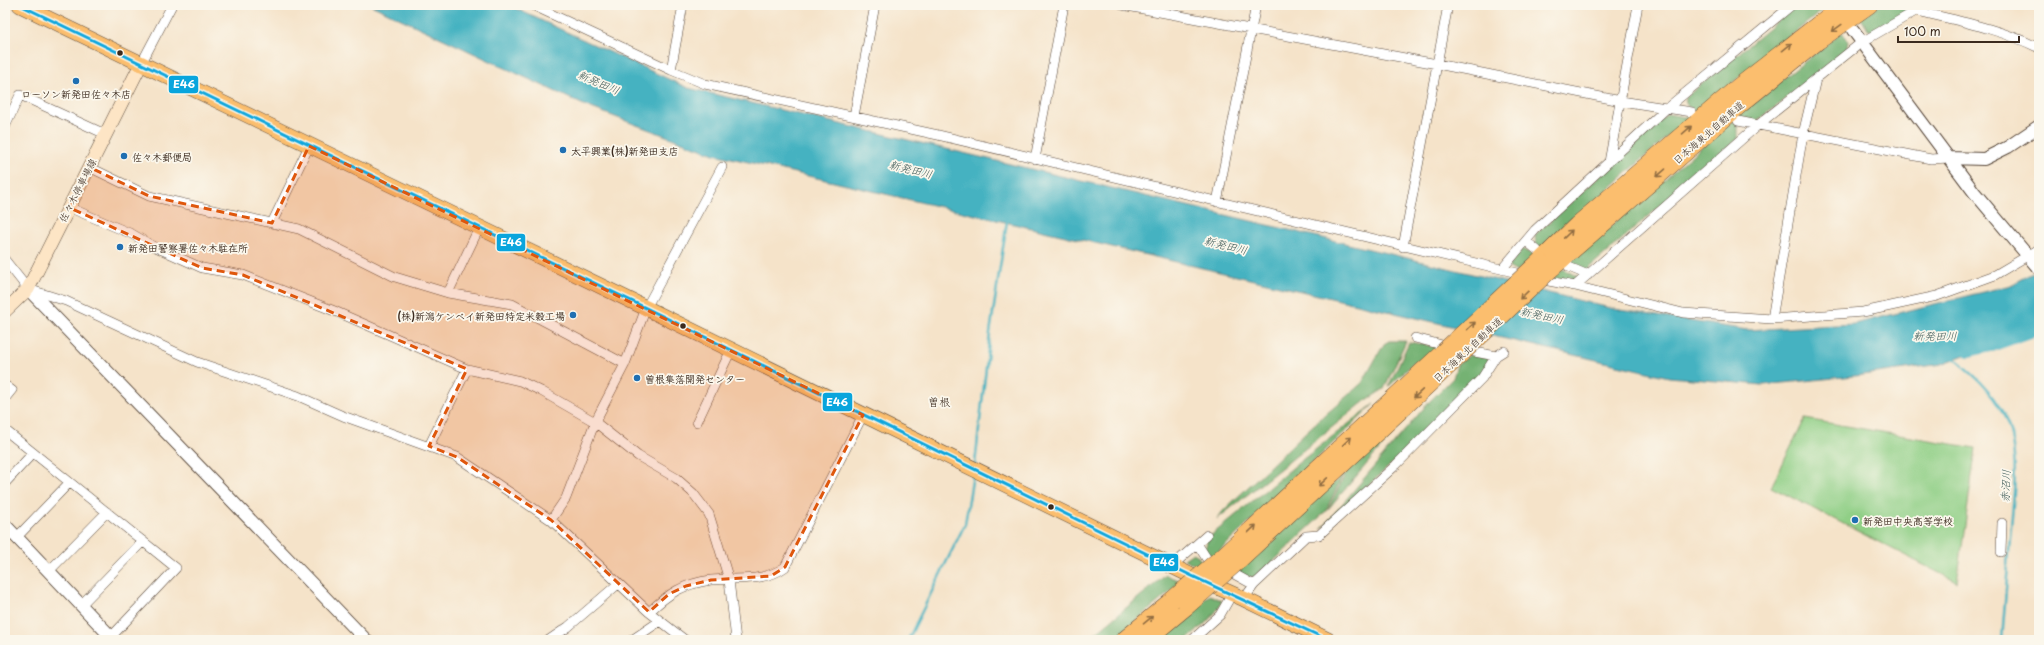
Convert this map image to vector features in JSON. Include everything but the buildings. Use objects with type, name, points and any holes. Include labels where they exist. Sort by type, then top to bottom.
[{"type":"highway","name":"日本海東北自動車道","points":[[1550,261],[1577,225],[1738,87],[1843,5]]},
{"type":"highway","name":"日本海東北自動車道","points":[[1124,640],[1179,603],[1230,559],[1450,356],[1550,261],[1818,41],[1869,5]]},
{"type":"highway","name":"日本海東北自動車道","points":[[1146,640],[1179,603]]},
{"type":"main road","points":[[20,5],[646,308],[1172,566],[1328,640]]},
{"type":"main road","name":"佐々木停車場線","points":[[5,311],[28,289],[141,64]]},
{"type":"street","points":[[141,64],[172,5]]},
{"type":"street","points":[[532,5],[671,70],[705,84],[854,116],[1403,247],[1502,269],[1549,282],[1575,286],[1683,313],[1772,319],[1863,312],[1937,296],[2033,262],[2039,249]]},
{"type":"street","points":[[671,70],[683,5]]},
{"type":"street","points":[[854,116],[875,5]]},
{"type":"street","points":[[1035,159],[1064,5]]},
{"type":"street","points":[[1122,5],[1437,64],[1621,101],[1692,112]]},
{"type":"street","points":[[1217,202],[1256,5]]},
{"type":"street","points":[[1403,247],[1448,5]]},
{"type":"street","points":[[1609,162],[1638,5]]},
{"type":"street","points":[[1502,269],[1535,230],[1667,108],[1792,5]]},
{"type":"street","points":[[1575,286],[1758,125],[1862,42],[1926,5]]},
{"type":"street","points":[[1917,11],[2021,39],[2039,48]]},
{"type":"street","points":[[1853,30],[2000,224],[2033,262]]},
{"type":"street","points":[[1772,319],[1803,134],[1816,79]]},
{"type":"street","points":[[5,127],[8,111],[20,95],[105,134]]},
{"type":"street","points":[[1738,121],[1931,159],[1984,159],[2008,147],[2039,126]]},
{"type":"street","points":[[272,223],[309,146]]},
{"type":"street","points":[[89,167],[149,196],[299,229],[395,277],[448,293],[512,304],[625,364]]},
{"type":"street","points":[[551,520],[566,498],[595,422],[625,364],[646,308],[722,167]]},
{"type":"street","points":[[68,208],[132,234],[151,245],[202,268],[243,275],[337,312],[467,368],[520,381],[541,391],[595,422],[638,456],[676,478],[693,493],[709,514],[729,580],[736,640]]},
{"type":"street","points":[[448,293],[479,228]]},
{"type":"street","points":[[1526,241],[1550,261],[1588,275]]},
{"type":"street","points":[[5,260],[28,289],[366,640]]},
{"type":"street","points":[[28,289],[66,301],[197,362],[298,396],[343,416],[457,457],[551,520],[649,612],[685,640]]},
{"type":"street","points":[[1192,640],[1220,615],[1238,596],[1254,586],[1306,536],[1319,535],[1396,465],[1482,378],[1500,353],[1474,352],[1414,338]]},
{"type":"street","points":[[697,422],[731,350]]},
{"type":"street","points":[[429,446],[467,368]]},
{"type":"street","points":[[5,384],[13,390],[5,400]]},
{"type":"street","points":[[649,612],[669,594],[686,586],[711,580],[771,576],[785,567],[863,415]]},
{"type":"street","points":[[5,430],[176,568],[113,639],[5,525]]},
{"type":"street","points":[[5,483],[33,453]]},
{"type":"street","points":[[17,537],[69,483]]},
{"type":"street","points":[[49,571],[107,512]]},
{"type":"street","points":[[2001,552],[2002,523]]},
{"type":"street","points":[[1172,566],[1198,545],[1207,535]]},
{"type":"street","points":[[81,605],[143,541]]},
{"type":"street","points":[[1198,545],[1207,559],[1254,586]]},
{"type":"street","points":[[549,640],[568,627],[618,584]]},
{"type":"street","points":[[632,640],[660,621]]},
{"type":"highlighted area","points":[[309,146],[863,415],[785,567],[771,576],[711,580],[686,586],[669,594],[649,612],[551,520],[457,457],[429,446],[467,369],[243,275],[202,268],[68,207],[89,167],[149,196],[272,223]]},
{"type":"green space","points":[[1797,5],[1821,5],[1824,9],[1696,112],[1688,106],[1686,97]]},
{"type":"green space","points":[[1879,5],[1923,5],[1875,31],[1868,30],[1861,18]]},
{"type":"green space","points":[[1842,32],[1848,41],[1846,52],[1756,122],[1733,119]]},
{"type":"green space","points":[[1667,114],[1684,117],[1692,115],[1541,249],[1536,247],[1535,235]]},
{"type":"green space","points":[[1731,121],[1738,123],[1738,139],[1584,272],[1570,264],[1580,253]]},
{"type":"green space","points":[[1522,249],[1534,255],[1517,272],[1508,267]]},
{"type":"green space","points":[[1563,269],[1578,277],[1571,284],[1551,280]]},
{"type":"green space","points":[[1389,341],[1406,341],[1384,389],[1365,401],[1217,519],[1223,511],[1310,428],[1362,383],[1384,344]]},
{"type":"green space","points":[[1409,342],[1437,347],[1425,359],[1415,362],[1388,387]]},
{"type":"green space","points":[[1470,355],[1488,358],[1489,361],[1483,373],[1444,410],[1421,437],[1321,529],[1429,402],[1453,378],[1457,365]]},
{"type":"green space","points":[[1374,404],[1212,558],[1205,551],[1208,538],[1302,460]]},
{"type":"green space","points":[[1409,413],[1410,414],[1328,509],[1347,471]]},
{"type":"green space","points":[[1805,419],[1976,448],[1957,582],[1771,487]]},
{"type":"green space","points":[[1343,475],[1325,512],[1259,575],[1246,577],[1234,572]]},
{"type":"green space","points":[[1193,553],[1197,555],[1203,564],[1199,567],[1184,559]]},
{"type":"green space","points":[[1166,575],[1182,582],[1113,640],[1087,640]]},
{"type":"green space","points":[[1210,595],[1222,601],[1219,607],[1206,622],[1186,640],[1155,640]]},
{"type":"water","name":"新発田川","points":[[371,5],[508,5],[688,88],[1399,256],[1614,309],[1747,330],[1854,324],[2011,285],[2039,270],[2039,325],[1942,364],[1854,376],[1763,385],[1669,377],[714,154],[586,106]]},
{"type":"waterway","points":[[975,464],[990,333],[1007,221]]},
{"type":"waterway","name":"新発田川","points":[[1969,350],[1991,345],[2039,328]]},
{"type":"waterway","name":"赤沼川","points":[[1952,357],[1974,375],[1993,396],[2003,413],[2013,443],[2015,475],[2002,640]]},
{"type":"waterway","points":[[908,640],[965,524],[973,475]]},
{"type":"transit line","name":"E46","points":[[20,5],[646,308],[1190,575],[1328,640]]},
{"type":"place","name":"ローソン新発田佐々木店","points":[[76,81]]},
{"type":"place","name":"太平興業(株)新発田支店","points":[[563,150]]},
{"type":"place","name":"佐々木郵便局","points":[[124,156]]},
{"type":"place","name":"新発田警察署佐々木駐在所","points":[[120,247]]},
{"type":"place","name":"(株)新潟ケンベイ新発田特定米穀工場","points":[[573,315]]},
{"type":"place","name":"曽根集落開発センター","points":[[637,378]]},
{"type":"place","name":"新発田中央高等学校","points":[[1855,520]]},
{"type":"district","name":"曽根","points":[[939,401]]}]
